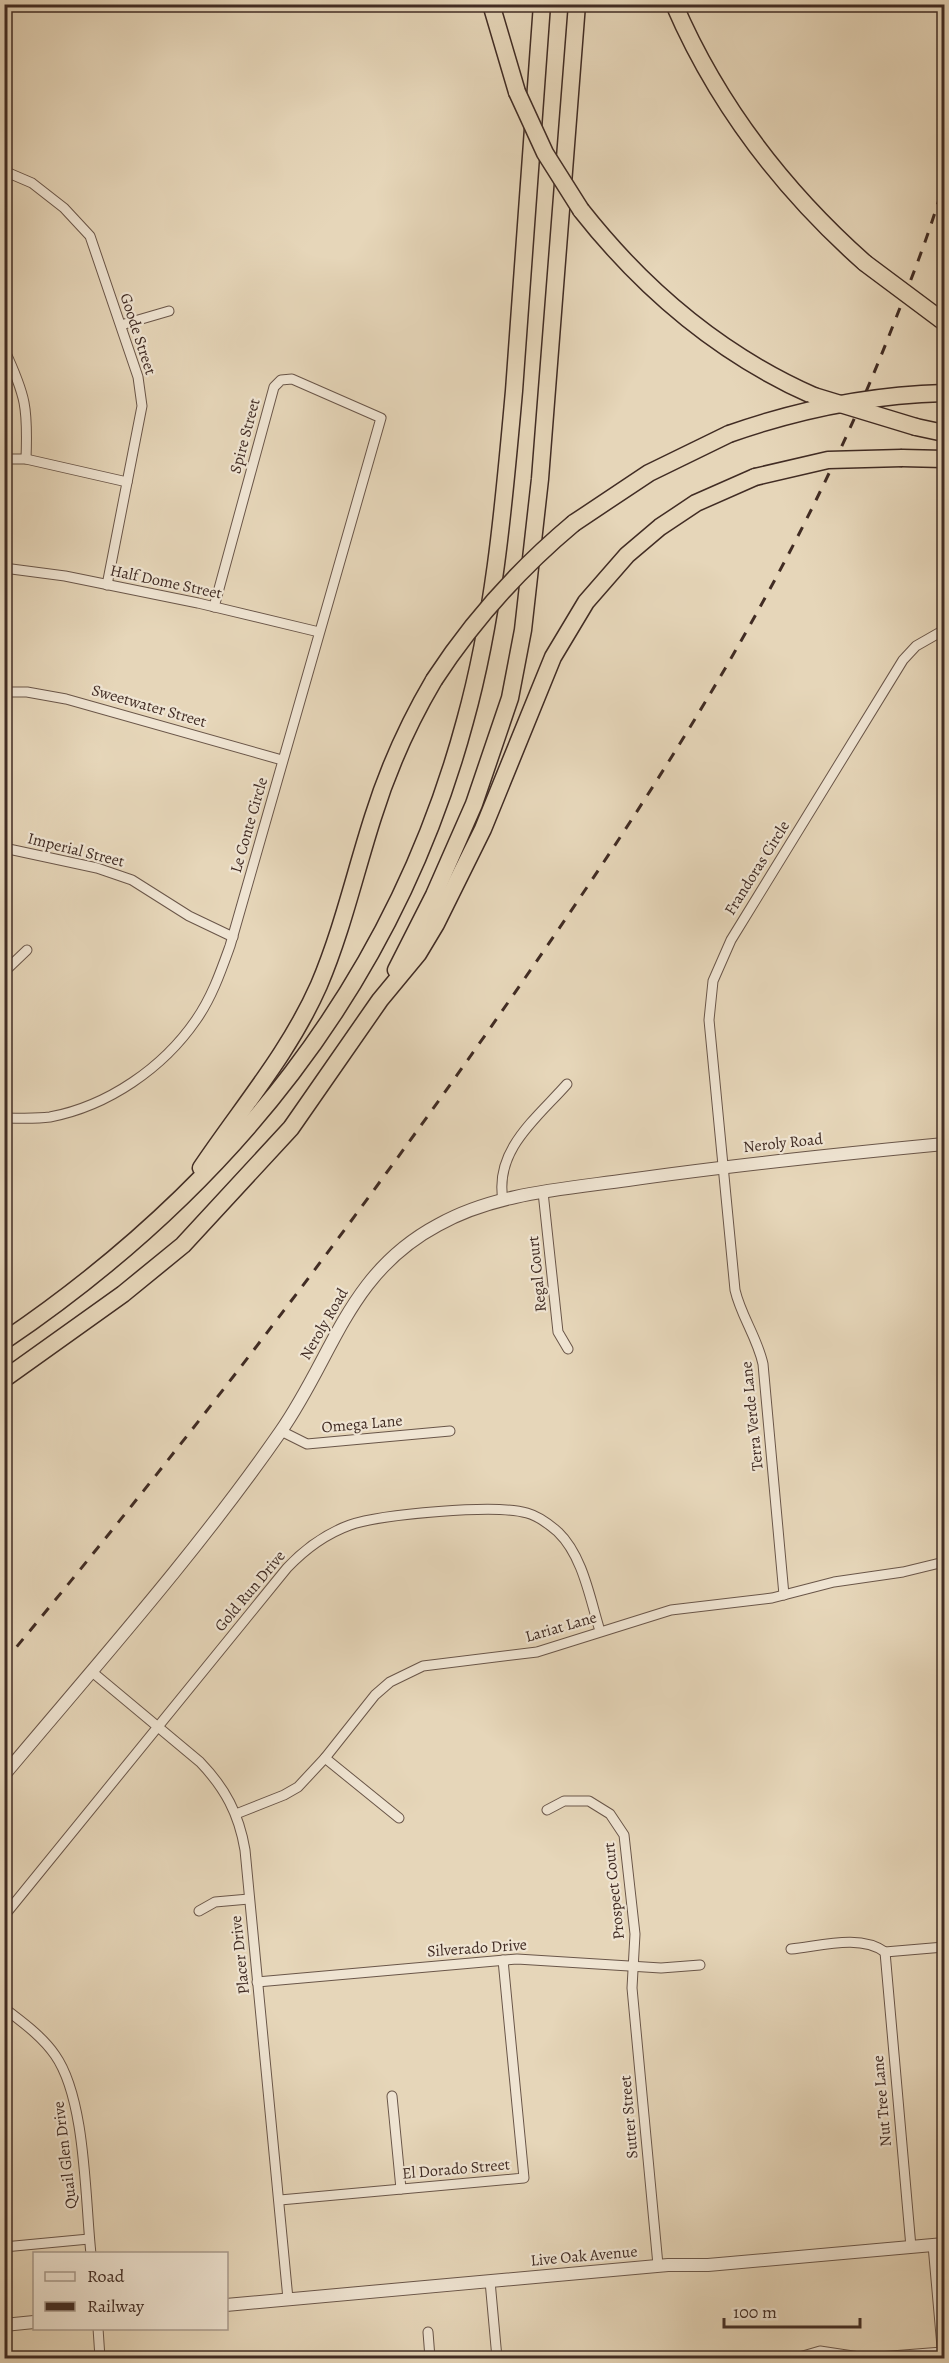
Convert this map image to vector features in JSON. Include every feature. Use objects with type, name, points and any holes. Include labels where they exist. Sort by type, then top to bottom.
[{"type":"highway","points":[[491,4],[517,92],[545,153],[581,210],[630,268],[687,319],[748,362],[814,396],[916,427],[945,433]]},
{"type":"highway","points":[[4,1341],[102,1270],[177,1203],[272,1100],[325,1029],[371,957],[440,801],[466,719],[502,527],[526,249],[542,4]]},
{"type":"highway","points":[[380,1000],[434,895],[474,804],[510,698],[523,630],[540,479],[577,4]]},
{"type":"highway","points":[[674,4],[709,74],[754,143],[806,206],[865,262],[945,322]]},
{"type":"highway","points":[[177,1203],[224,1134],[270,1074],[308,1008],[337,937],[388,773],[406,732],[434,680],[463,637],[497,596],[534,558],[574,523],[649,472],[729,434],[782,416],[836,404],[891,396],[945,393]]},
{"type":"highway","points":[[4,1380],[123,1294],[183,1245],[291,1128],[380,1000],[418,954],[453,893],[483,829],[553,657],[586,602],[627,555],[660,527],[715,493],[755,477],[828,460],[945,459]]},
{"type":"street","name":"Goode Street","points":[[4,171],[32,183],[64,208],[90,236],[138,377],[142,406],[107,585]]},
{"type":"street","points":[[121,326],[168,311]]},
{"type":"street","points":[[4,349],[23,390],[28,417],[26,459]]},
{"type":"street","name":"Spire Street","points":[[214,607],[274,387],[281,380],[292,380],[381,418]]},
{"type":"street","name":"Le Conte Circle","points":[[4,1118],[35,1119],[76,1110],[126,1087],[178,1043],[196,1020],[216,985],[233,937],[381,418]]},
{"type":"street","points":[[4,459],[26,459],[127,482]]},
{"type":"street","name":"Half Dome Street","points":[[4,568],[107,585],[319,632]]},
{"type":"street","name":"Frandoras Circle","points":[[724,1166],[709,1020],[714,981],[721,961],[730,940],[903,660],[923,641],[945,630]]},
{"type":"street","name":"Sweetwater Street","points":[[4,692],[27,692],[66,699],[282,760]]},
{"type":"street","name":"Imperial Street","points":[[4,848],[97,868],[132,880],[189,916],[233,937]]},
{"type":"street","points":[[4,972],[27,950]]},
{"type":"street","points":[[503,1200],[501,1177],[508,1151],[567,1084]]},
{"type":"street","name":"Neroly Road","points":[[4,1775],[203,1534],[281,1431],[350,1306],[381,1269],[413,1241],[440,1223],[503,1200],[543,1192],[724,1166],[945,1144]]},
{"type":"street","name":"Terra Verde Lane","points":[[724,1166],[735,1290],[742,1312],[760,1349],[763,1364],[784,1595]]},
{"type":"street","name":"Regal Court","points":[[543,1192],[558,1332],[568,1349]]},
{"type":"street","name":"Omega Lane","points":[[281,1431],[307,1444],[450,1431]]},
{"type":"street","name":"Gold Run Drive","points":[[4,1916],[302,1553],[334,1532],[365,1521],[497,1509],[528,1513],[557,1532],[570,1546],[579,1564],[600,1631]]},
{"type":"street","name":"Lariat Lane","points":[[236,1814],[291,1791],[307,1779],[375,1695],[405,1673],[436,1662],[537,1652],[671,1610],[784,1595],[834,1582],[911,1571],[945,1562]]},
{"type":"street","name":"Placer Drive","points":[[91,1671],[200,1762],[216,1778],[236,1814],[245,1850],[288,2299]]},
{"type":"street","points":[[325,1758],[399,1818]]},
{"type":"street","name":"Prospect Court","points":[[547,1809],[564,1801],[588,1801],[610,1814],[618,1823],[627,1847],[635,1934],[634,1967]]},
{"type":"street","points":[[199,1911],[214,1902],[249,1899]]},
{"type":"street","points":[[791,1949],[861,1942],[874,1945],[885,1952],[945,1947]]},
{"type":"street","name":"Nut Tree Lane","points":[[885,1952],[911,2247]]},
{"type":"street","name":"Silverado Drive","points":[[257,1982],[503,1960],[546,1959],[661,1968],[700,1965]]},
{"type":"street","name":"El Dorado Street","points":[[280,2200],[524,2178],[503,1960]]},
{"type":"street","name":"Sutter Street","points":[[634,1967],[632,1988],[658,2265]]},
{"type":"street","name":"Quail Glen Drive","points":[[4,2008],[43,2040],[67,2075],[77,2112],[90,2252]]},
{"type":"street","points":[[392,2096],[401,2189]]},
{"type":"street","points":[[4,2247],[89,2238]]},
{"type":"street","points":[[796,2358],[820,2351],[866,2358],[943,2355],[939,2245]]},
{"type":"street","name":"Live Oak Avenue","points":[[228,2305],[658,2265],[719,2265],[939,2245]]},
{"type":"street","points":[[490,2281],[496,2358]]},
{"type":"street","points":[[4,2325],[33,2322]]},
{"type":"street","points":[[98,2330],[100,2358]]},
{"type":"street","points":[[428,2332],[430,2358]]},
{"type":"railway","points":[[4,1662],[207,1411],[337,1240],[525,978],[681,742],[775,580],[858,411],[914,271],[944,182]]}]
